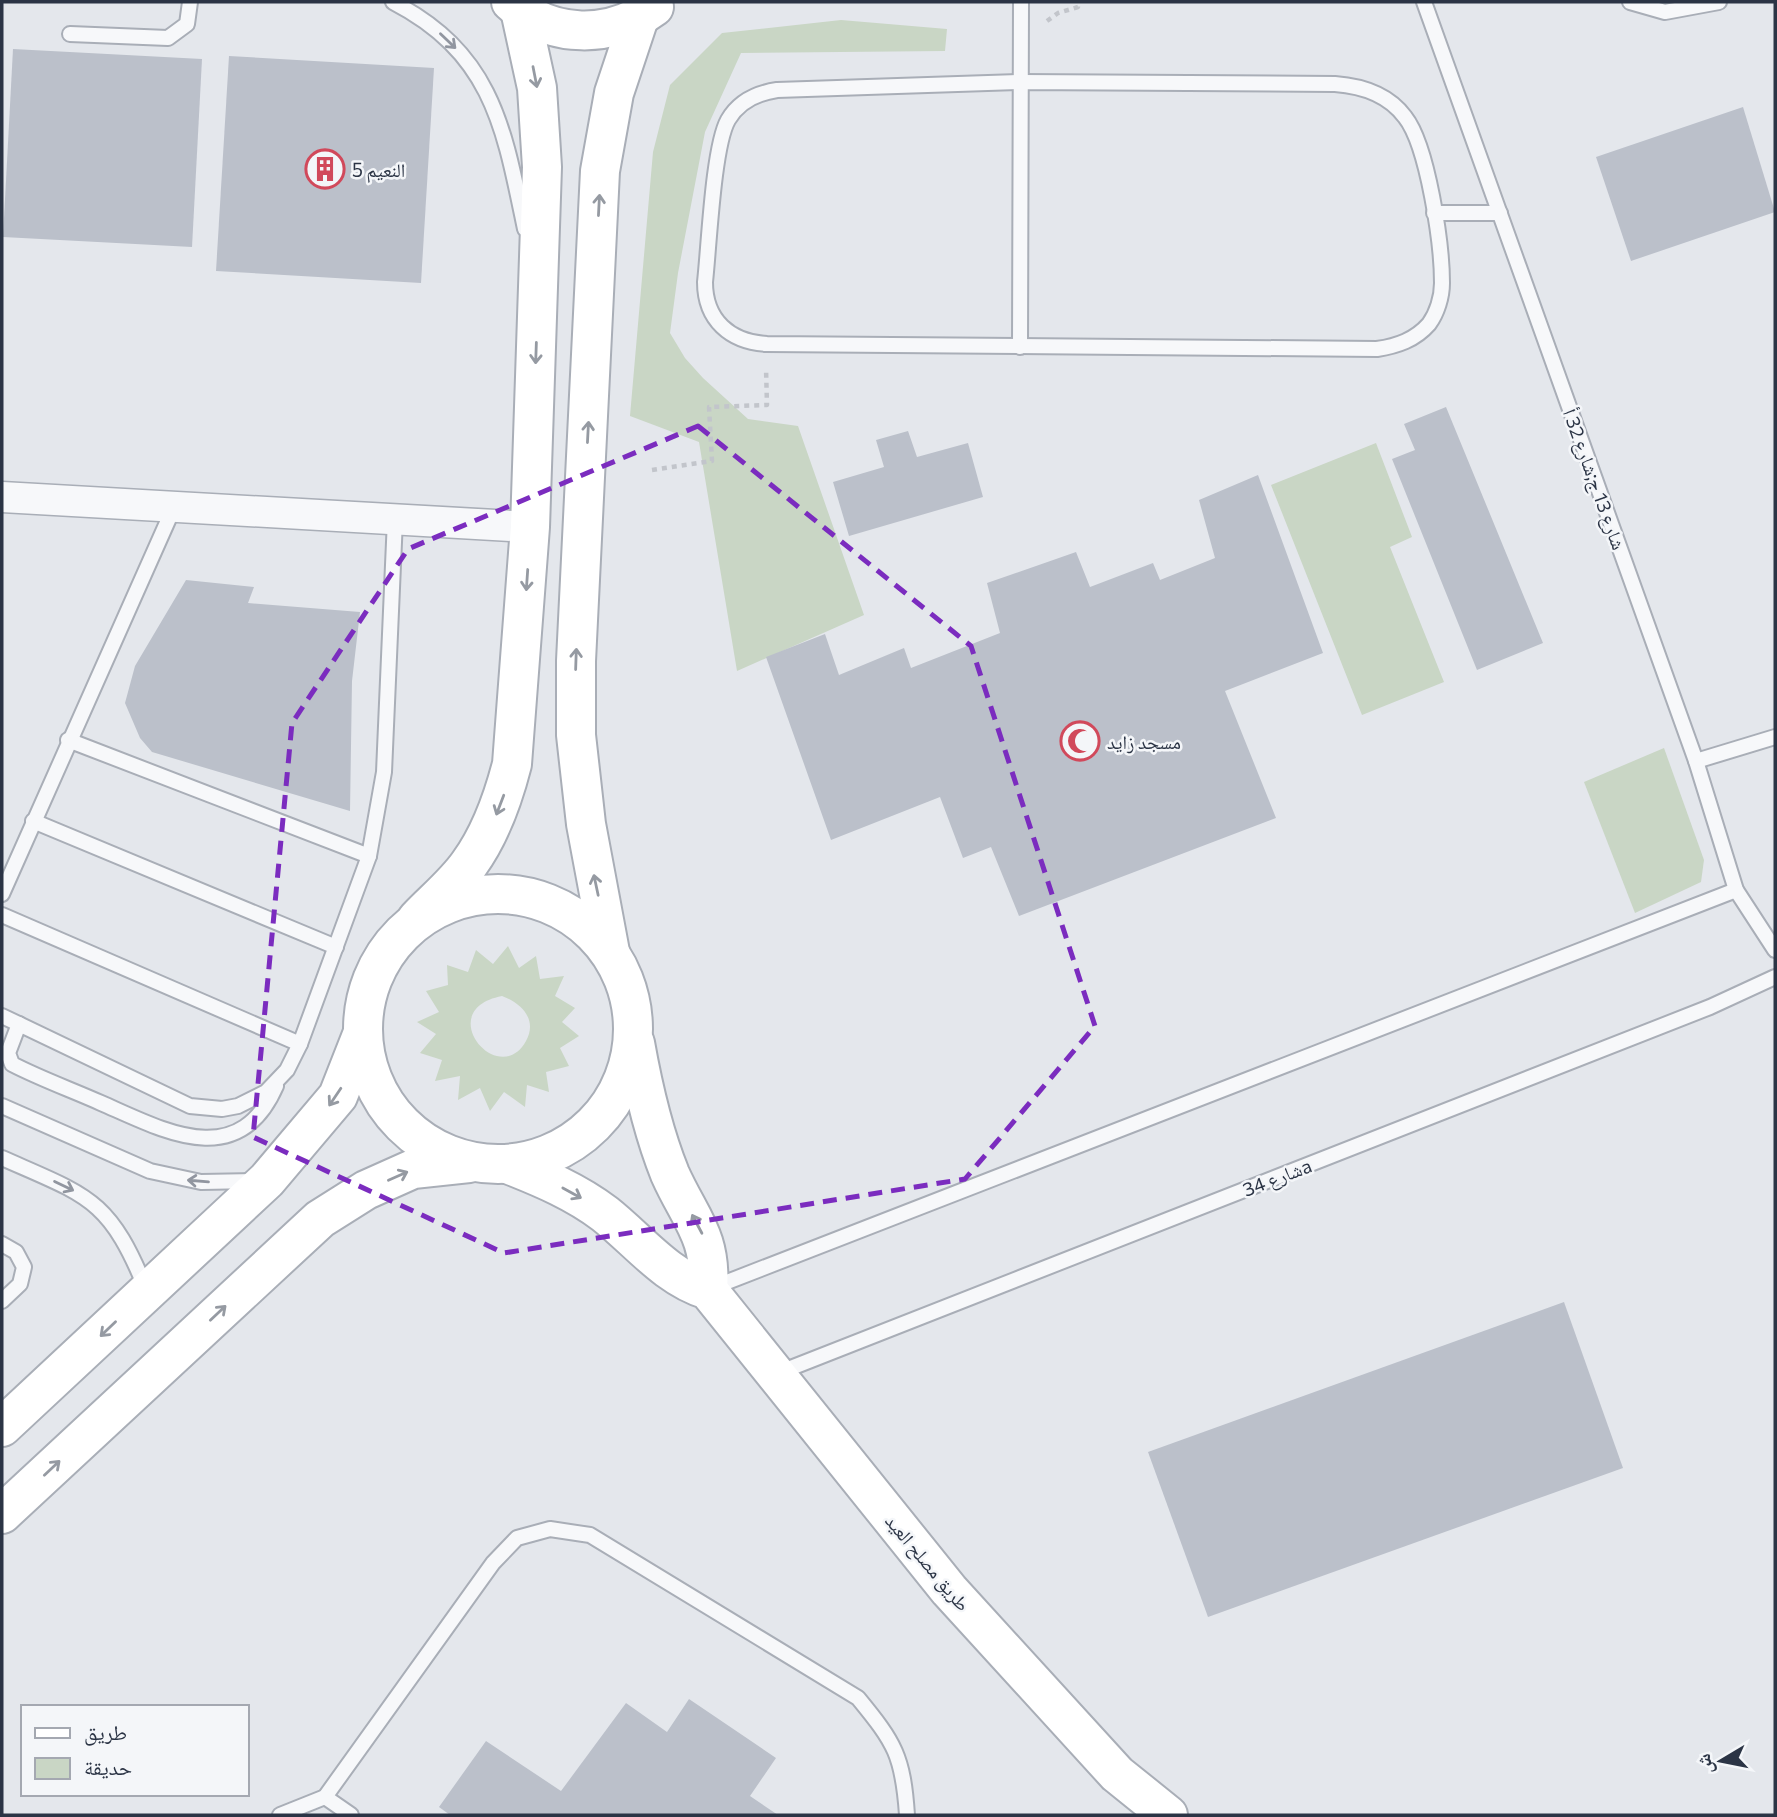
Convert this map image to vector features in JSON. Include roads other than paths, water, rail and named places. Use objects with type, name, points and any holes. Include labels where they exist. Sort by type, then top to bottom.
[{"type":"street","points":[[2,1427],[267,1180],[338,1096],[362,1035],[368,991],[386,951],[468,866],[483,842],[505,791],[512,764],[530,527],[541,127],[537,88],[516,6]]},
{"type":"street","points":[[516,6],[542,22],[566,29],[591,31],[616,27],[650,10]]},
{"type":"street","points":[[650,10],[614,93],[600,171],[576,661],[580,780],[593,868],[610,952],[629,992],[634,1036],[654,1130],[671,1175],[703,1236],[710,1272],[708,1290]]},
{"type":"street","points":[[2,497],[530,527]]},
{"type":"street","points":[[417,919],[456,898],[499,892],[542,899],[580,920],[610,952]]},
{"type":"street","name":"طريق مصلح العيد","points":[[362,1035],[374,1082],[385,1104],[409,1131],[439,1151],[492,1164],[575,1194],[604,1214],[675,1275],[708,1290],[949,1590],[1117,1774],[1168,1815]]},
{"type":"street","points":[[2,1514],[320,1219],[366,1191],[414,1169],[492,1164],[547,1156],[581,1136],[608,1109],[626,1074],[634,1036]]},
{"type":"lane","points":[[70,34],[168,38],[187,24],[190,2]]},
{"type":"lane","points":[[393,2],[433,27],[454,46],[487,90],[507,142],[538,293]]},
{"type":"lane","points":[[1020,347],[1021,2]]},
{"type":"lane","name":"شارع 13 ج;شارع 32 أ","points":[[1424,2],[1696,761],[1736,890],[1775,950]]},
{"type":"lane","points":[[1630,2],[1665,12],[1719,2]]},
{"type":"lane","points":[[1020,82],[1356,86],[1392,103],[1406,118],[1422,155],[1434,213],[1442,284],[1430,323],[1415,337],[1398,346],[1377,349],[752,343],[726,332],[716,322],[705,296],[722,134],[737,108],[763,92],[777,90],[1020,82]]},
{"type":"lane","points":[[1434,213],[1500,213]]},
{"type":"lane","points":[[2,894],[68,740],[174,507]]},
{"type":"lane","points":[[19,1024],[8,1054],[12,1064],[176,1136],[207,1139],[236,1131],[262,1111],[300,1044],[369,856],[384,772],[395,519]]},
{"type":"lane","points":[[1696,761],[1775,737]]},
{"type":"lane","points":[[68,740],[369,856]]},
{"type":"lane","points":[[33,821],[336,947]]},
{"type":"lane","points":[[708,1290],[1736,890]]},
{"type":"lane","points":[[2,915],[300,1044]]},
{"type":"lane","name":"شارع 34a","points":[[777,1374],[1710,1007],[1775,977]]},
{"type":"lane","points":[[2,1016],[190,1106],[206,1109],[238,1106],[266,1092],[278,1082]]},
{"type":"lane","points":[[2,1106],[150,1171],[201,1182],[267,1180]]},
{"type":"lane","points":[[2,1158],[70,1188],[104,1213],[129,1248],[147,1292]]},
{"type":"lane","points":[[2,1244],[16,1252],[24,1267],[20,1284],[2,1301]]},
{"type":"lane","points":[[280,1815],[325,1797],[493,1563],[517,1538],[550,1529],[590,1535],[858,1698],[887,1732],[904,1770],[908,1815]]},
{"type":"lane","points":[[325,1797],[351,1815]]},
{"type":"place","name":"النعيم 5","points":[[325,169]]},
{"type":"place","name":"مسجد زايد","points":[[1080,741]]}]
